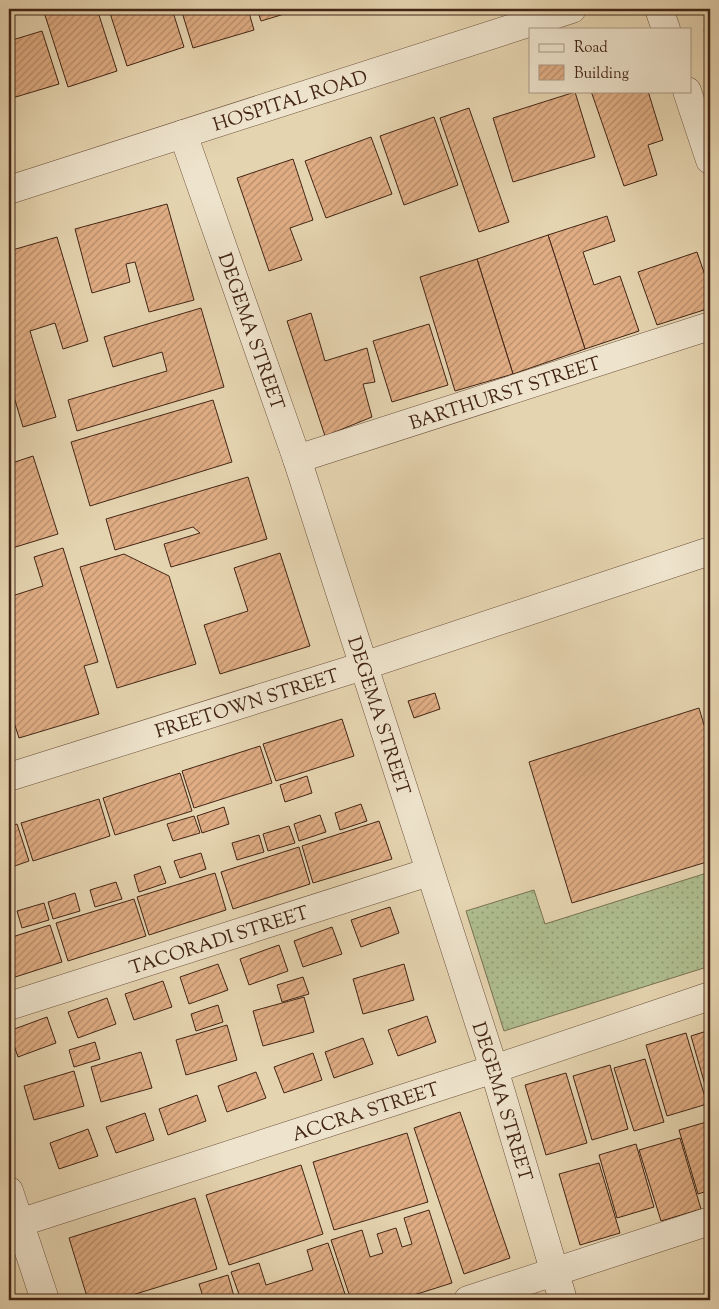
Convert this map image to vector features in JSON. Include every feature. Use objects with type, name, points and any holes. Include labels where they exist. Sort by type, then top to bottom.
[{"type":"street","name":"HOSPITAL ROAD","points":[[9,190],[572,9]]},
{"type":"street","points":[[659,9],[666,28]]},
{"type":"street","points":[[687,92],[710,160]]},
{"type":"street","name":"DEGEMA STREET","points":[[183,134],[297,459],[494,1069],[563,1300]]},
{"type":"street","name":"BARTHURST STREET","points":[[297,459],[710,326]]},
{"type":"street","name":"FREETOWN STREET","points":[[9,778],[363,666],[710,551]]},
{"type":"street","name":"TACORADI STREET","points":[[9,1006],[429,872]]},
{"type":"street","name":"ACCRA STREET","points":[[19,1223],[494,1069],[710,996]]},
{"type":"street","points":[[9,1191],[45,1300]]},
{"type":"street","points":[[468,1300],[710,1221]]},
{"type":"green space","points":[[710,872],[710,966],[504,1031],[466,911],[534,890],[545,924]]},
{"type":"building","points":[[43,9],[97,9],[117,71],[68,87]]},
{"type":"building","points":[[172,9],[184,47],[127,66],[109,10]]},
{"type":"building","points":[[181,9],[248,9],[254,30],[193,48]]},
{"type":"building","points":[[257,9],[301,9],[261,21]]},
{"type":"building","points":[[710,28],[710,50],[704,30]]},
{"type":"building","points":[[42,31],[59,84],[9,99],[9,41]]},
{"type":"building","points":[[575,92],[595,157],[513,182],[493,118]]},
{"type":"building","points":[[591,92],[648,92],[663,140],[648,145],[657,175],[624,186]]},
{"type":"building","points":[[469,108],[509,222],[479,232],[440,118]]},
{"type":"building","points":[[434,117],[458,185],[404,205],[380,136]]},
{"type":"building","points":[[371,137],[392,194],[326,218],[305,161]]},
{"type":"building","points":[[293,159],[313,220],[290,228],[302,260],[269,271],[237,178]]},
{"type":"building","points":[[167,204],[194,300],[149,312],[135,262],[126,264],[130,282],[92,293],[75,229]]},
{"type":"building","points":[[607,216],[615,241],[583,252],[594,285],[620,276],[639,331],[585,349],[548,235]]},
{"type":"building","points":[[548,235],[585,349],[513,374],[477,259]]},
{"type":"building","points":[[57,237],[88,341],[63,349],[55,323],[30,331],[56,417],[23,427],[9,380],[9,251]]},
{"type":"building","points":[[697,252],[710,290],[710,308],[657,325],[638,272]]},
{"type":"building","points":[[477,259],[513,374],[455,391],[420,277]]},
{"type":"building","points":[[201,308],[224,387],[77,431],[68,400],[167,371],[162,352],[113,367],[104,337]]},
{"type":"building","points":[[311,313],[325,361],[367,348],[375,382],[363,384],[372,417],[325,436],[287,321]]},
{"type":"building","points":[[429,324],[448,385],[392,402],[373,341]]},
{"type":"building","points":[[213,400],[232,462],[90,506],[71,442]]},
{"type":"building","points":[[33,456],[58,534],[9,549],[9,464]]},
{"type":"building","points":[[248,477],[267,539],[171,567],[164,544],[200,533],[193,527],[115,550],[106,519]]},
{"type":"building","points":[[63,548],[98,662],[84,666],[99,714],[19,738],[9,707],[9,597],[43,586],[34,557]]},
{"type":"building","points":[[280,553],[310,646],[220,674],[204,625],[248,611],[234,568]]},
{"type":"building","points":[[124,554],[169,576],[196,664],[117,688],[80,567]]},
{"type":"building","points":[[435,693],[440,709],[414,718],[408,701]]},
{"type":"building","points":[[699,708],[710,745],[710,861],[572,903],[529,762]]},
{"type":"building","points":[[342,719],[354,756],[276,781],[263,744]]},
{"type":"building","points":[[260,746],[272,783],[194,808],[182,771]]},
{"type":"building","points":[[180,773],[192,811],[115,835],[103,798]]},
{"type":"building","points":[[307,776],[312,793],[285,802],[280,785]]},
{"type":"building","points":[[99,799],[110,836],[33,861],[21,823]]},
{"type":"building","points":[[361,804],[367,821],[340,830],[335,813]]},
{"type":"building","points":[[224,807],[229,824],[202,833],[197,816]]},
{"type":"building","points":[[320,815],[326,832],[299,841],[294,824]]},
{"type":"building","points":[[194,816],[200,833],[173,841],[167,824]]},
{"type":"building","points":[[379,821],[392,859],[313,883],[302,846]]},
{"type":"building","points":[[17,824],[29,861],[9,868],[9,827]]},
{"type":"building","points":[[289,826],[295,843],[268,851],[263,834]]},
{"type":"building","points":[[259,835],[264,852],[237,860],[232,843]]},
{"type":"building","points":[[299,847],[310,884],[233,909],[221,872]]},
{"type":"building","points":[[201,853],[206,869],[180,878],[174,861]]},
{"type":"building","points":[[160,866],[166,883],[139,892],[134,875]]},
{"type":"building","points":[[215,873],[226,910],[149,935],[137,897]]},
{"type":"building","points":[[116,882],[122,899],[95,907],[90,890]]},
{"type":"building","points":[[75,893],[80,911],[53,919],[48,902]]},
{"type":"building","points":[[134,899],[146,936],[68,961],[56,923]]},
{"type":"building","points":[[44,903],[49,920],[22,928],[17,911]]},
{"type":"building","points":[[390,907],[399,933],[361,947],[351,920]]},
{"type":"building","points":[[50,925],[62,962],[9,979],[9,938]]},
{"type":"building","points":[[332,927],[342,954],[303,967],[294,941]]},
{"type":"building","points":[[279,945],[288,971],[249,985],[240,959]]},
{"type":"building","points":[[218,964],[228,990],[189,1004],[180,977]]},
{"type":"building","points":[[404,964],[414,1000],[363,1014],[353,979]]},
{"type":"building","points":[[303,977],[309,994],[282,1002],[277,985]]},
{"type":"building","points":[[163,981],[172,1007],[134,1020],[125,994]]},
{"type":"building","points":[[304,997],[314,1032],[263,1046],[253,1011]]},
{"type":"building","points":[[107,998],[116,1024],[78,1038],[68,1012]]},
{"type":"building","points":[[218,1005],[223,1022],[196,1031],[191,1014]]},
{"type":"building","points":[[427,1016],[436,1042],[398,1056],[388,1030]]},
{"type":"building","points":[[47,1017],[56,1043],[18,1057],[9,1031]]},
{"type":"building","points":[[227,1025],[237,1060],[186,1075],[176,1040]]},
{"type":"building","points":[[710,1030],[710,1099],[709,1099],[691,1036]]},
{"type":"building","points":[[686,1033],[707,1104],[667,1116],[646,1045]]},
{"type":"building","points":[[363,1038],[373,1064],[334,1078],[325,1052]]},
{"type":"building","points":[[95,1042],[100,1059],[74,1067],[69,1050]]},
{"type":"building","points":[[141,1052],[152,1088],[101,1102],[91,1067]]},
{"type":"building","points":[[313,1053],[322,1080],[284,1093],[274,1067]]},
{"type":"building","points":[[645,1059],[664,1122],[634,1131],[614,1068]]},
{"type":"building","points":[[610,1065],[628,1129],[592,1140],[573,1076]]},
{"type":"building","points":[[74,1071],[84,1106],[34,1120],[24,1086]]},
{"type":"building","points":[[256,1072],[266,1098],[227,1112],[218,1086]]},
{"type":"building","points":[[566,1073],[587,1143],[546,1155],[525,1085]]},
{"type":"building","points":[[197,1095],[206,1121],[168,1135],[159,1109]]},
{"type":"building","points":[[460,1112],[510,1258],[464,1274],[414,1128]]},
{"type":"building","points":[[145,1113],[154,1140],[116,1153],[106,1127]]},
{"type":"building","points":[[710,1121],[710,1190],[698,1194],[679,1130]]},
{"type":"building","points":[[88,1129],[98,1156],[59,1169],[50,1143]]},
{"type":"building","points":[[407,1133],[428,1202],[334,1230],[313,1162]]},
{"type":"building","points":[[680,1138],[701,1209],[661,1221],[639,1150]]},
{"type":"building","points":[[636,1144],[654,1207],[617,1218],[599,1155]]},
{"type":"building","points":[[599,1163],[620,1233],[580,1245],[559,1174]]},
{"type":"building","points":[[301,1165],[323,1234],[229,1265],[206,1195]]},
{"type":"building","points":[[195,1198],[217,1269],[116,1300],[88,1300],[69,1238]]},
{"type":"building","points":[[429,1210],[452,1283],[398,1300],[351,1300],[331,1240],[362,1230],[370,1257],[383,1253],[377,1234],[396,1228],[402,1247],[412,1244],[404,1218]]},
{"type":"building","points":[[328,1243],[347,1300],[241,1300],[231,1272],[259,1263],[266,1285],[313,1270],[307,1250]]},
{"type":"building","points":[[228,1275],[235,1300],[204,1300],[199,1284]]}]
